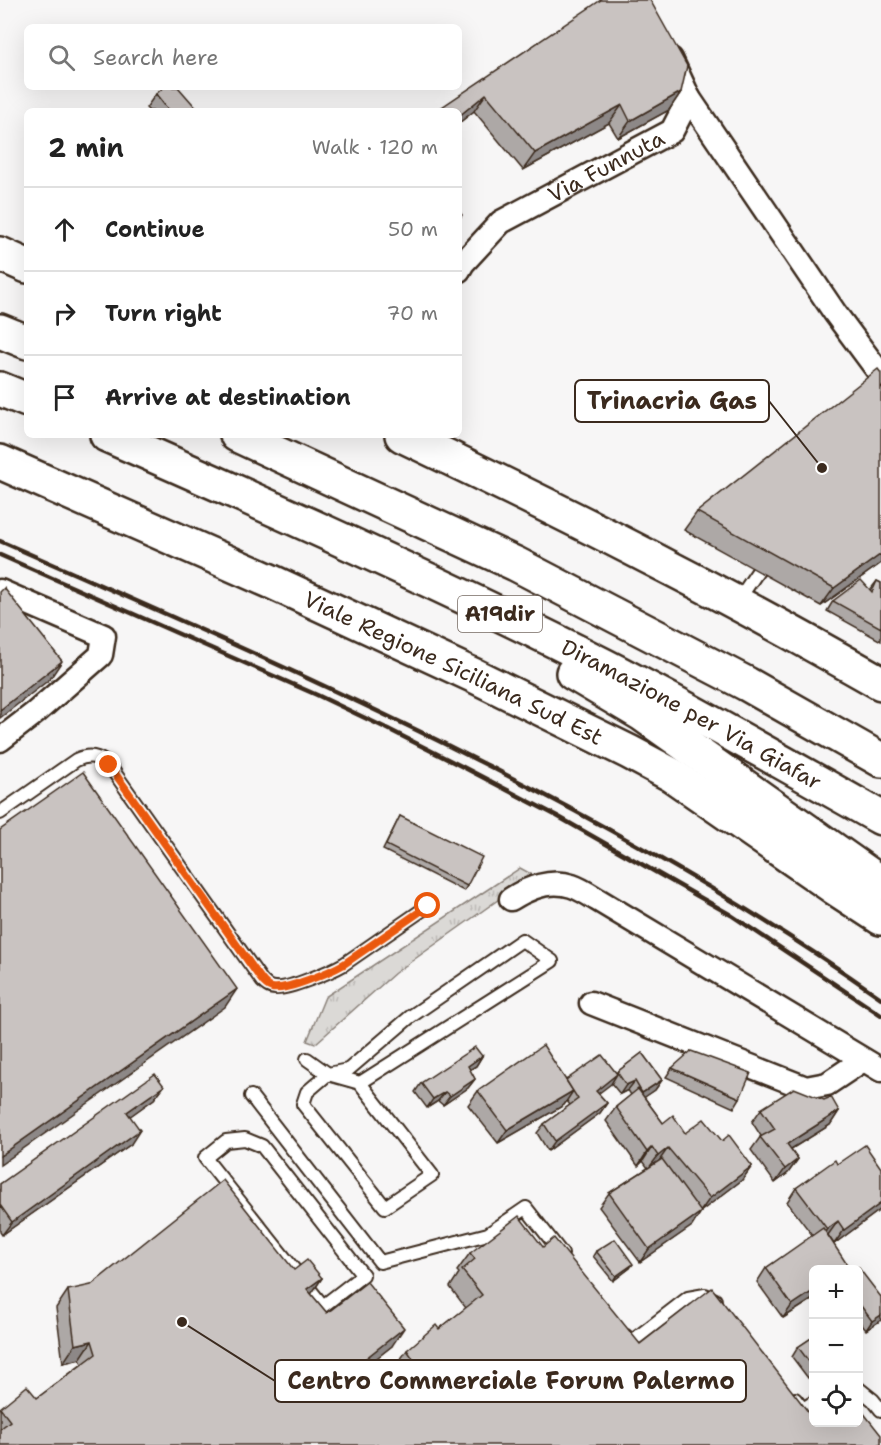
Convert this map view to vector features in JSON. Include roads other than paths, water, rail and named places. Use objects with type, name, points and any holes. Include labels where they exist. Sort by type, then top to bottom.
[{"type":"main road","points":[[0,254],[24,265]]},
{"type":"main road","points":[[0,331],[24,341]]},
{"type":"main road","points":[[0,388],[24,399]]},
{"type":"main road","name":"Diramazione per Via Giafar","points":[[114,438],[476,602],[770,754],[881,818]]},
{"type":"main road","name":"A19dir","points":[[243,438],[516,564],[747,684],[881,760]]},
{"type":"main road","points":[[408,438],[670,567],[881,683]]},
{"type":"main road","name":"Viale Regione Siciliana Sud Est","points":[[0,462],[270,581],[475,676],[629,752],[672,775],[881,918]]},
{"type":"main road","points":[[212,481],[352,560],[573,672],[642,714],[881,883]]},
{"type":"street","points":[[662,39],[689,98],[835,312],[881,375]]},
{"type":"street","name":"Via Funnuta","points":[[462,265],[501,222],[672,131],[689,98]]},
{"type":"street","points":[[0,591],[104,636],[101,655],[36,713],[0,740]]},
{"type":"street","points":[[511,899],[525,890],[539,886],[571,885],[872,1065]]},
{"type":"street","points":[[591,1003],[806,1088],[827,1084],[872,1065]]},
{"type":"lane","points":[[736,603],[758,571],[774,555]]},
{"type":"lane","points":[[0,813],[76,760],[89,756],[102,760],[109,765],[262,981],[273,988],[287,987],[331,971],[428,906]]},
{"type":"lane","points":[[307,1059],[328,1074],[360,1083],[432,1175],[385,1207],[303,1104],[307,1092],[328,1074],[348,1070],[410,1017],[522,940],[552,960],[360,1083]]},
{"type":"lane","points":[[251,1096],[380,1262]]},
{"type":"lane","points":[[363,1275],[262,1146],[244,1139],[226,1141],[205,1158],[322,1306],[363,1275],[380,1262],[488,1234],[526,1208],[568,1262]]},
{"type":"lane","points":[[617,1324],[631,1342],[688,1298],[705,1295],[724,1304]]},
{"type":"lane","points":[[789,1390],[804,1409],[809,1405]]},
{"type":"lane","points":[[863,1392],[881,1410]]},
{"type":"railway","points":[[0,541],[340,694],[563,805],[672,865],[778,929],[881,998]]},
{"type":"railway","points":[[0,555],[317,695],[557,816],[731,915],[881,1015]]},
{"type":"place","name":"Trinacria Gas","points":[[822,468]]},
{"type":"place","name":"Centro Commerciale Forum Palermo","points":[[182,1322]]}]
